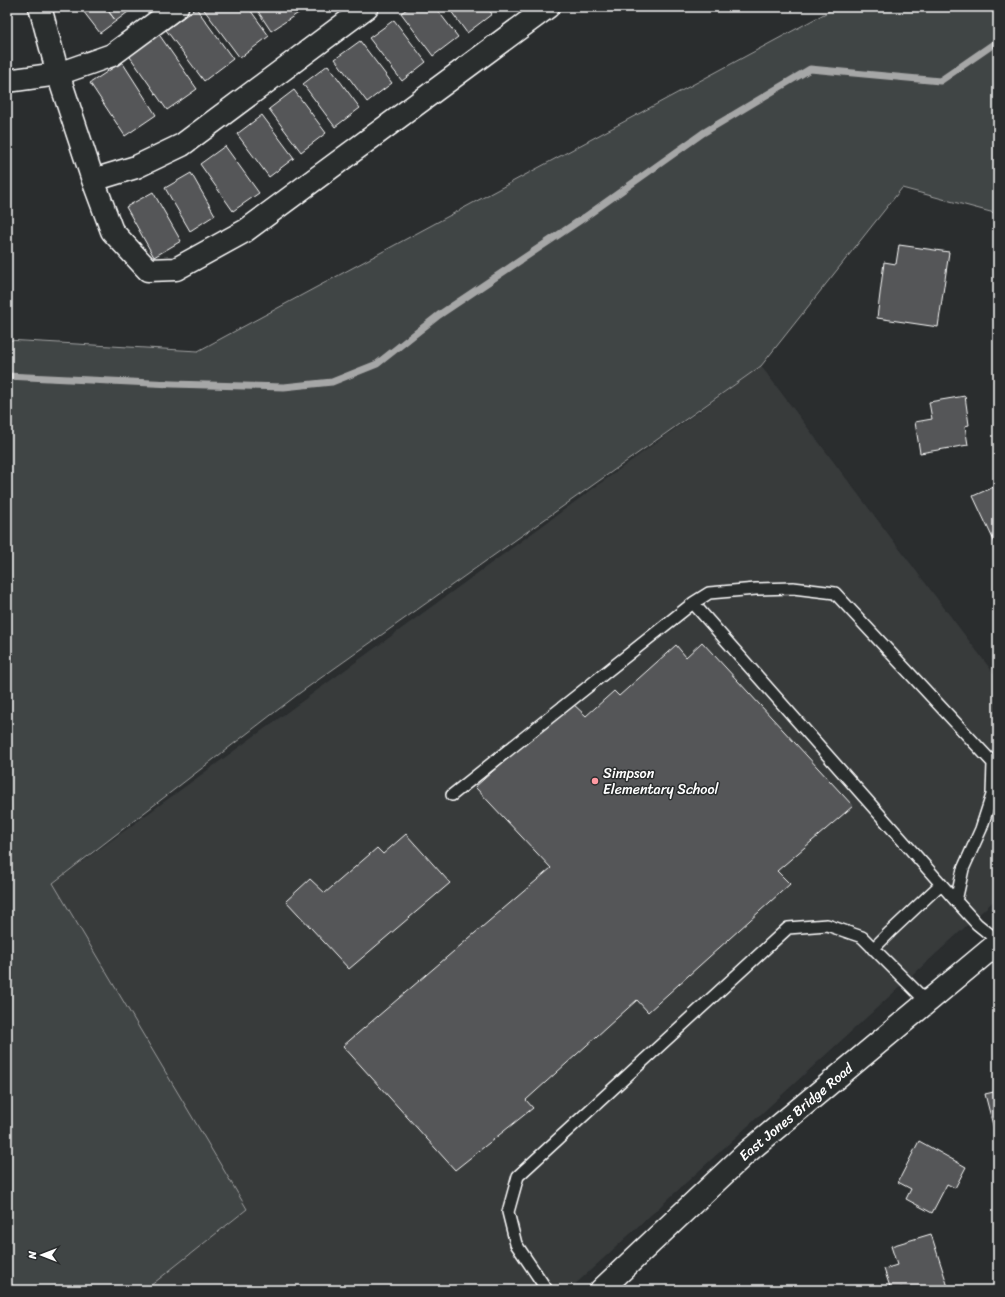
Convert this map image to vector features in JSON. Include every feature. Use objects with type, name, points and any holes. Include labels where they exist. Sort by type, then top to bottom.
[{"type":"street","points":[[40,7],[58,74],[92,180],[112,231],[148,270],[176,269],[245,231],[548,7]]},
{"type":"street","points":[[7,81],[58,74],[112,56],[177,7]]},
{"type":"street","points":[[92,180],[136,167],[182,145],[367,7]]},
{"type":"street","name":"East Jones Bridge Road","points":[[602,1290],[744,1155],[998,942]]},
{"type":"lane","points":[[452,795],[693,603],[709,593],[756,589],[793,588],[835,593],[993,763],[992,795],[981,829],[963,869],[956,901]]},
{"type":"lane","points":[[693,603],[976,924],[998,942]]},
{"type":"lane","points":[[873,949],[941,884]]},
{"type":"lane","points":[[547,1290],[516,1244],[508,1212],[518,1176],[788,928],[827,925],[862,937],[927,1002]]},
{"type":"shaded area","points":[[837,7],[998,7],[998,214],[902,188],[761,366],[301,692],[53,883],[247,1209],[145,1290],[7,1290],[7,340],[198,351]]},
{"type":"shaded area","name":"Simpson Elementary School","points":[[761,366],[998,679],[998,897],[569,1290],[145,1290],[247,1209],[53,883]]},
{"type":"building","points":[[80,7],[105,7],[116,21],[100,33]]},
{"type":"building","points":[[105,7],[131,7],[132,9],[116,21]]},
{"type":"building","points":[[202,7],[248,7],[269,36],[240,58]]},
{"type":"building","points":[[255,7],[301,7],[303,10],[271,31]]},
{"type":"building","points":[[410,7],[435,7],[458,37],[433,56],[401,13]]},
{"type":"building","points":[[448,7],[487,7],[492,14],[467,33]]},
{"type":"building","points":[[196,8],[233,59],[204,81],[166,30]]},
{"type":"building","points":[[394,20],[426,62],[402,81],[369,38]]},
{"type":"building","points":[[158,33],[197,89],[167,110],[128,54]]},
{"type":"building","points":[[360,41],[392,83],[367,102],[335,59]]},
{"type":"building","points":[[122,62],[156,115],[125,136],[90,83]]},
{"type":"building","points":[[328,65],[360,108],[335,127],[303,84]]},
{"type":"building","points":[[294,90],[326,133],[301,152],[269,109]]},
{"type":"building","points":[[262,115],[294,158],[269,177],[237,134]]},
{"type":"building","points":[[225,146],[259,193],[233,211],[200,164]]},
{"type":"building","points":[[191,173],[215,215],[190,231],[165,188]]},
{"type":"building","points":[[153,192],[181,241],[154,257],[126,207]]},
{"type":"building","points":[[899,245],[949,252],[938,327],[877,318],[884,262],[896,264]]},
{"type":"building","points":[[965,396],[969,425],[965,426],[968,445],[920,453],[915,422],[932,419],[929,402]]},
{"type":"building","points":[[998,485],[998,542],[995,543],[973,496]]},
{"type":"building","points":[[702,642],[853,806],[777,871],[790,884],[648,1012],[637,1000],[526,1100],[533,1108],[455,1170],[343,1046],[551,868],[475,787],[571,702],[586,716],[614,691],[619,696],[676,645],[686,657]]},
{"type":"building","points":[[406,834],[450,883],[349,969],[286,901],[310,879],[325,893],[377,848],[383,854]]},
{"type":"building","points":[[998,1091],[998,1128],[994,1129],[985,1094]]},
{"type":"building","points":[[919,1141],[966,1167],[955,1188],[947,1184],[932,1213],[906,1199],[911,1189],[898,1182]]},
{"type":"building","points":[[931,1234],[949,1290],[902,1290],[902,1288],[891,1290],[884,1269],[897,1265],[891,1246]]},
{"type":"waterway","points":[[7,376],[172,384],[284,387],[332,382],[377,364],[439,315],[585,217],[703,133],[810,69],[940,81],[998,41]]},
{"type":"place","name":"Simpson Elementary School","points":[[595,781]]}]
